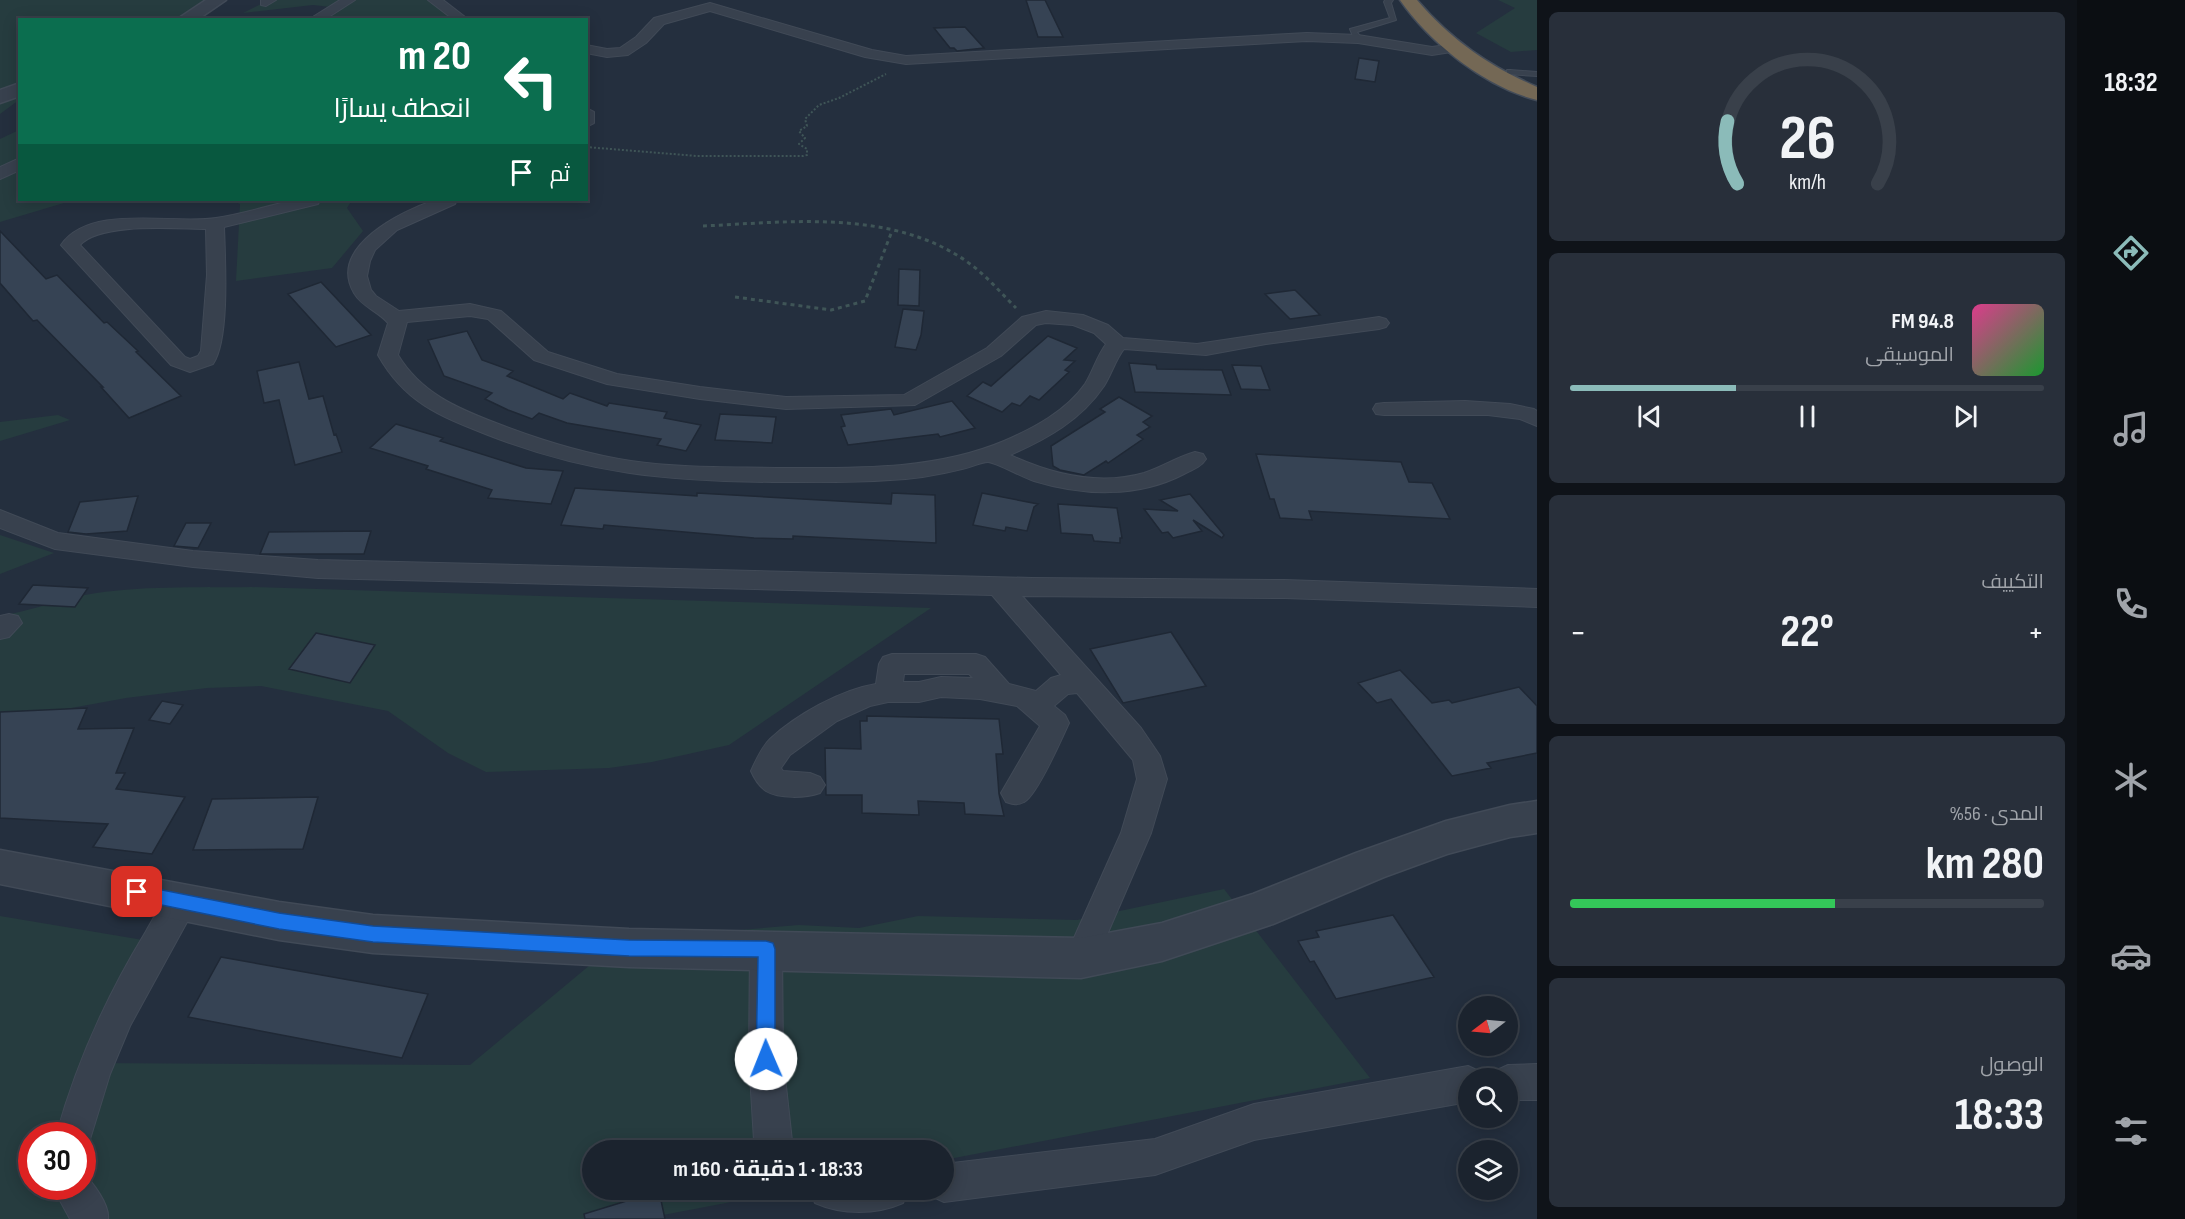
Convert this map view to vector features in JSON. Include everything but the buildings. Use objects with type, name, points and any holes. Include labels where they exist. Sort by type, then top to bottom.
[{"type":"highway","points":[[1408,0],[1429,26],[1453,48],[1491,73],[1537,94]]},
{"type":"highway","points":[[1424,0],[1461,42],[1479,55],[1537,85]]},
{"type":"street","points":[[187,18],[218,0]]},
{"type":"street","points":[[318,18],[349,0]]},
{"type":"street","points":[[434,0],[460,18]]},
{"type":"street","points":[[588,49],[607,53],[623,52],[641,40],[659,21],[710,7],[870,54],[898,59],[1334,37],[1432,51],[1453,48]]},
{"type":"street","points":[[0,98],[18,90]]},
{"type":"street","points":[[0,174],[18,164]]},
{"type":"street","points":[[215,224],[216,275],[211,351],[206,360],[190,366],[178,361],[70,245],[75,238],[111,226],[215,224],[308,201]]},
{"type":"street","points":[[447,201],[397,224],[366,249],[358,265],[358,282],[366,297],[395,317],[398,323],[388,356],[396,372],[414,391],[437,406],[512,437],[610,464],[707,474],[871,476],[908,472],[990,454],[1042,429],[1080,403],[1099,378],[1113,348],[1118,344],[1131,343],[1172,349],[1216,348],[1266,338],[1379,323]]},
{"type":"street","points":[[395,317],[470,310],[494,315],[541,356],[614,380],[786,403],[908,401],[994,352],[1029,321],[1046,317],[1076,319],[1101,330],[1118,344]]},
{"type":"street","points":[[1384,409],[1503,409],[1532,414],[1537,419]]},
{"type":"street","points":[[990,454],[1014,467],[1051,480],[1089,487],[1124,485],[1179,468],[1195,459]]},
{"type":"street","points":[[0,518],[16,527],[55,541],[243,564],[318,568],[998,585],[1274,588],[1537,598]]},
{"type":"street","points":[[998,585],[1146,756],[1152,778],[1136,833],[1081,958]]},
{"type":"street","points":[[1036,706],[1061,685],[1082,682]]},
{"type":"street","points":[[810,785],[776,782],[765,771],[771,758],[780,747],[827,713],[865,696],[888,692],[919,692],[941,687],[1000,692],[1025,697],[1054,723],[1041,753],[1016,793]]},
{"type":"street","points":[[0,867],[279,921],[373,934],[629,948],[766,949],[1081,958],[1162,942],[1258,910],[1370,865],[1446,838],[1510,821],[1537,817]]},
{"type":"street","points":[[77,1122],[98,1063],[127,998],[157,942],[182,902]]},
{"type":"street","points":[[766,949],[766,1059],[772,1140]]},
{"type":"street","points":[[1518,1083],[1537,1082]]},
{"type":"street","points":[[954,1182],[1155,1157],[1254,1122],[1458,1086]]},
{"type":"lane","points":[[1358,39],[1353,31],[1394,19],[1387,2],[1390,0]]},
{"type":"lane","points":[[1510,72],[1537,74]]},
{"type":"path","points":[[588,147],[697,156],[803,156],[807,154],[807,149],[799,144],[805,138],[799,131],[807,126],[805,118],[819,105],[918,59]]},
{"type":"path","points":[[703,226],[816,223],[892,231],[928,240],[960,256],[1029,321]]},
{"type":"path","points":[[735,297],[831,310],[865,301],[873,286],[892,231]]},
{"type":"green space","points":[[0,0],[204,0],[180,16],[197,18],[18,18],[18,101],[0,114]]},
{"type":"green space","points":[[269,0],[441,0],[467,18],[309,18],[330,7],[313,5],[243,13]]},
{"type":"green space","points":[[1498,0],[1537,0],[1537,50],[1511,52],[1476,33],[1515,8]]},
{"type":"green space","points":[[18,130],[18,201],[71,201],[0,222],[0,139]]},
{"type":"green space","points":[[233,201],[351,201],[347,208],[363,231],[332,268],[236,281],[240,204]]},
{"type":"green space","points":[[58,415],[70,420],[0,441],[0,422]]},
{"type":"green space","points":[[0,535],[54,553],[0,574]]},
{"type":"green space","points":[[251,587],[931,608],[729,745],[652,762],[609,768],[486,772],[448,753],[388,711],[261,686],[207,688],[126,698],[0,721],[0,616],[74,597],[105,592],[168,588]]},
{"type":"green space","points":[[1224,889],[1370,1078],[954,1158],[954,1140],[582,1140],[582,1200],[742,1200],[642,1219],[0,1219],[0,916],[167,944],[84,1063],[470,1065],[620,940],[799,925],[859,928],[918,916],[1077,920]]},
{"type":"route","points":[[137,892],[279,921],[373,934],[629,948],[766,949],[766,1059]]}]
